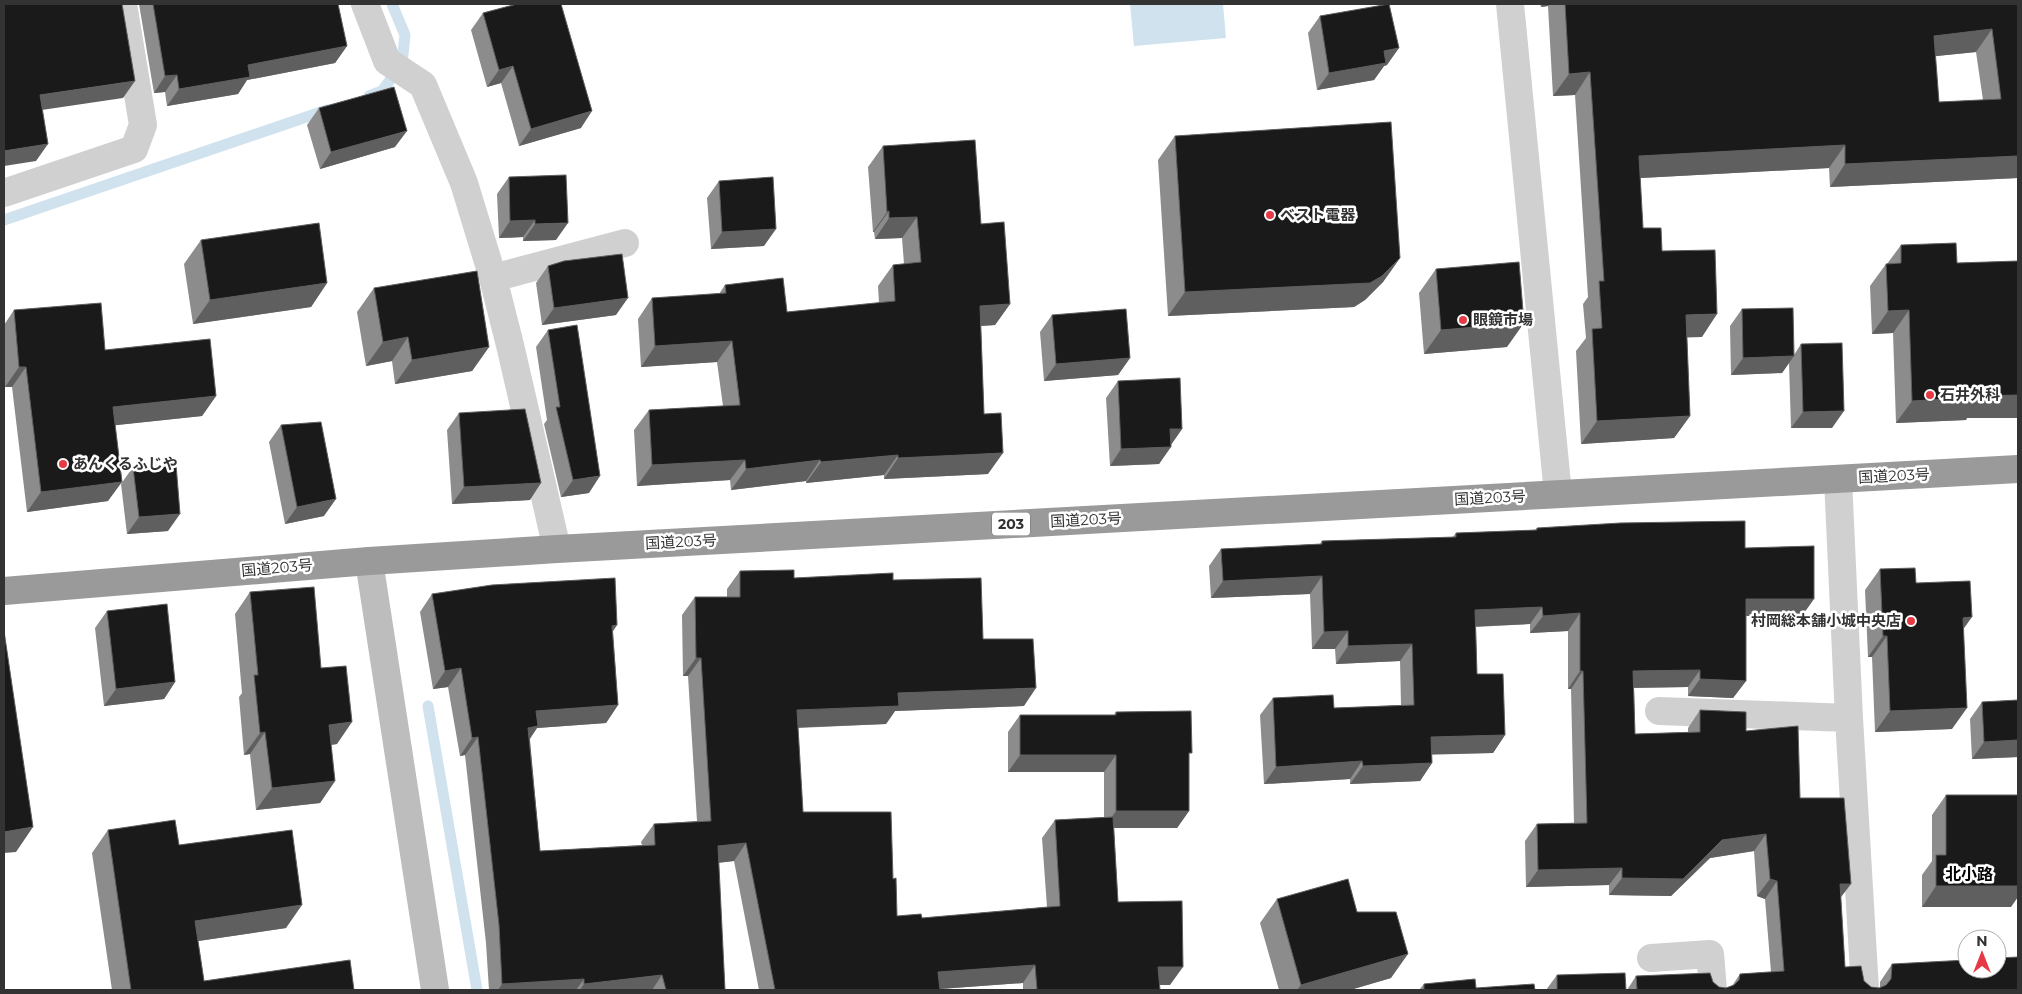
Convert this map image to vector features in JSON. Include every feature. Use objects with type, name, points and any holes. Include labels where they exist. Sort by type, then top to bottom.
[{"type":"highway","name":"国道203号","points":[[4,590],[369,561],[557,549],[2018,469]]},
{"type":"street","points":[[4,193],[134,149],[143,125],[123,4]]},
{"type":"street","points":[[365,4],[387,61],[424,85],[464,183],[493,278],[557,549]]},
{"type":"street","points":[[1510,4],[1558,494]]},
{"type":"street","points":[[493,278],[625,243]]},
{"type":"street","points":[[1838,479],[1849,718],[1865,990]]},
{"type":"street","points":[[369,561],[435,990]]},
{"type":"street","points":[[1659,711],[1849,718]]},
{"type":"street","points":[[1651,958],[1710,954],[1713,990]]},
{"type":"water","points":[[1130,4],[1223,4],[1226,38],[1134,46]]},
{"type":"building","points":[[4,4],[122,4],[135,81],[40,95],[48,144],[4,151]]},
{"type":"building","points":[[153,4],[338,4],[347,46],[248,65],[250,77],[179,89],[177,75],[165,76]]},
{"type":"building","points":[[517,4],[561,4],[592,111],[531,129],[513,66],[499,70],[483,13]]},
{"type":"building","points":[[1389,4],[1399,48],[1384,51],[1386,63],[1329,73],[1320,16]]},
{"type":"building","points":[[1565,4],[2018,4],[2018,156],[1845,164],[1845,145],[1639,156],[1643,228],[1661,228],[1662,251],[1715,250],[1717,314],[1686,315],[1690,416],[1597,421],[1592,329],[1602,328],[1599,281],[1604,281],[1590,72],[1569,74]],"holes":[[[1992,29],[2001,99],[1939,102],[1934,36]]]},
{"type":"building","points":[[394,87],[407,131],[331,152],[319,108]]},
{"type":"building","name":"ベスト電器","points":[[1391,122],[1400,258],[1382,276],[1370,283],[1185,292],[1175,136]]},
{"type":"building","points":[[975,140],[981,224],[1004,222],[1010,304],[980,306],[984,414],[1001,413],[1003,453],[898,458],[898,455],[821,462],[820,460],[746,469],[745,460],[652,465],[649,410],[740,405],[732,341],[655,346],[652,298],[726,293],[725,285],[783,278],[787,312],[895,301],[893,265],[921,262],[917,217],[889,218],[889,211],[887,212],[883,146]]},
{"type":"building","points":[[566,175],[568,223],[535,224],[535,220],[510,221],[509,177]]},
{"type":"building","points":[[773,177],[776,229],[722,232],[719,181]]},
{"type":"building","points":[[319,223],[327,283],[210,300],[201,240]]},
{"type":"building","points":[[1956,243],[1957,263],[2018,261],[2018,395],[1912,401],[1909,310],[1888,311],[1886,264],[1901,263],[1901,245]]},
{"type":"building","points":[[622,254],[628,298],[554,308],[548,266],[564,261]]},
{"type":"building","points":[[1519,262],[1524,323],[1441,330],[1436,269]]},
{"type":"building","points":[[477,271],[489,347],[412,360],[408,337],[383,342],[374,288]]},
{"type":"building","points":[[101,303],[105,350],[210,339],[216,396],[113,407],[122,482],[41,492],[26,367],[19,367],[14,310]]},
{"type":"building","points":[[1793,308],[1794,356],[1743,358],[1742,309]]},
{"type":"building","points":[[1126,309],[1130,358],[1056,364],[1052,315]]},
{"type":"building","points":[[577,325],[600,476],[573,480],[556,407],[560,407],[548,330]]},
{"type":"building","points":[[1842,343],[1844,411],[1803,412],[1801,344]]},
{"type":"building","points":[[1180,378],[1182,429],[1170,429],[1171,447],[1121,449],[1118,381]]},
{"type":"building","points":[[525,409],[541,483],[464,487],[459,413]]},
{"type":"building","points":[[321,422],[336,499],[297,507],[281,425]]},
{"type":"building","points":[[176,464],[180,514],[139,517],[133,467]]},
{"type":"building","points":[[1745,521],[1745,548],[1814,546],[1814,599],[1746,599],[1746,681],[1700,679],[1700,670],[1633,671],[1635,734],[1700,732],[1700,710],[1746,712],[1746,731],[1798,726],[1800,798],[1844,798],[1851,884],[1840,884],[1845,967],[1861,966],[1864,981],[1871,987],[1879,988],[1886,985],[1891,979],[1892,964],[1957,961],[1957,979],[2007,979],[2007,958],[2018,957],[2018,990],[1637,990],[1636,976],[1710,973],[1713,982],[1719,987],[1726,988],[1734,985],[1739,980],[1740,974],[1784,971],[1777,881],[1770,879],[1766,834],[1722,840],[1683,879],[1622,878],[1622,868],[1538,870],[1537,824],[1587,823],[1583,671],[1580,671],[1580,613],[1543,616],[1542,607],[1475,610],[1477,674],[1503,674],[1505,735],[1431,737],[1432,763],[1363,766],[1362,761],[1276,767],[1273,698],[1333,695],[1334,708],[1414,705],[1412,644],[1348,646],[1348,631],[1324,632],[1322,576],[1223,581],[1221,549],[1322,544],[1322,541],[1456,537],[1456,533],[1537,530],[1537,528],[1620,523]]},
{"type":"building","points":[[1915,568],[1916,583],[1970,581],[1972,617],[1963,618],[1967,708],[1890,711],[1887,636],[1883,636],[1880,569]]},
{"type":"building","points":[[794,570],[794,578],[893,573],[893,580],[981,578],[983,639],[1033,639],[1036,688],[898,693],[899,706],[797,710],[803,812],[891,812],[893,879],[896,878],[897,916],[921,914],[922,918],[1060,906],[1055,820],[1113,817],[1118,902],[1182,901],[1183,967],[1158,967],[1160,990],[1037,990],[1035,965],[938,972],[940,990],[775,990],[746,843],[718,846],[725,990],[666,990],[662,975],[584,984],[584,979],[502,984],[499,925],[478,737],[472,738],[461,668],[445,671],[432,594],[492,585],[615,578],[617,625],[612,626],[618,705],[536,711],[538,726],[528,728],[540,851],[655,845],[654,824],[711,821],[701,658],[696,658],[695,597],[740,597],[740,571]]},
{"type":"building","points":[[314,587],[321,668],[346,666],[352,722],[329,725],[335,781],[272,788],[265,732],[260,733],[254,675],[258,675],[250,592]]},
{"type":"building","points":[[167,604],[175,682],[116,689],[107,611]]},
{"type":"building","points":[[4,631],[33,827],[4,832]]},
{"type":"building","points":[[2018,700],[2018,740],[1984,742],[1982,702]]},
{"type":"building","points":[[1191,711],[1192,753],[1189,753],[1189,811],[1116,811],[1116,755],[1020,755],[1020,715],[1116,715],[1116,712]]},
{"type":"building","points":[[1946,795],[2018,795],[2018,886],[1936,886],[1936,855],[1946,855]]},
{"type":"building","points":[[175,820],[179,845],[292,830],[302,905],[195,921],[204,981],[350,960],[354,990],[131,990],[108,830]]},
{"type":"building","points":[[1348,879],[1357,912],[1396,912],[1408,954],[1301,985],[1277,899]]},
{"type":"building","points":[[1625,973],[1626,990],[1557,990],[1557,975]]},
{"type":"building","points":[[1475,979],[1476,988],[1534,984],[1535,990],[1424,990],[1424,984]]},
{"type":"waterway","points":[[369,96],[382,91],[402,64],[405,35],[392,4]]},
{"type":"waterway","points":[[4,220],[327,110]]},
{"type":"waterway","points":[[428,706],[477,990]]},
{"type":"place","name":"ベスト電器","points":[[1270,215]]},
{"type":"place","name":"眼鏡市場","points":[[1463,320]]},
{"type":"place","name":"石井外科","points":[[1930,395]]},
{"type":"place","name":"あんくるふじや","points":[[63,464]]},
{"type":"place","name":"村岡総本舗小城中央店","points":[[1911,621]]},
{"type":"district","name":"北小路","points":[[1969,874]]}]
